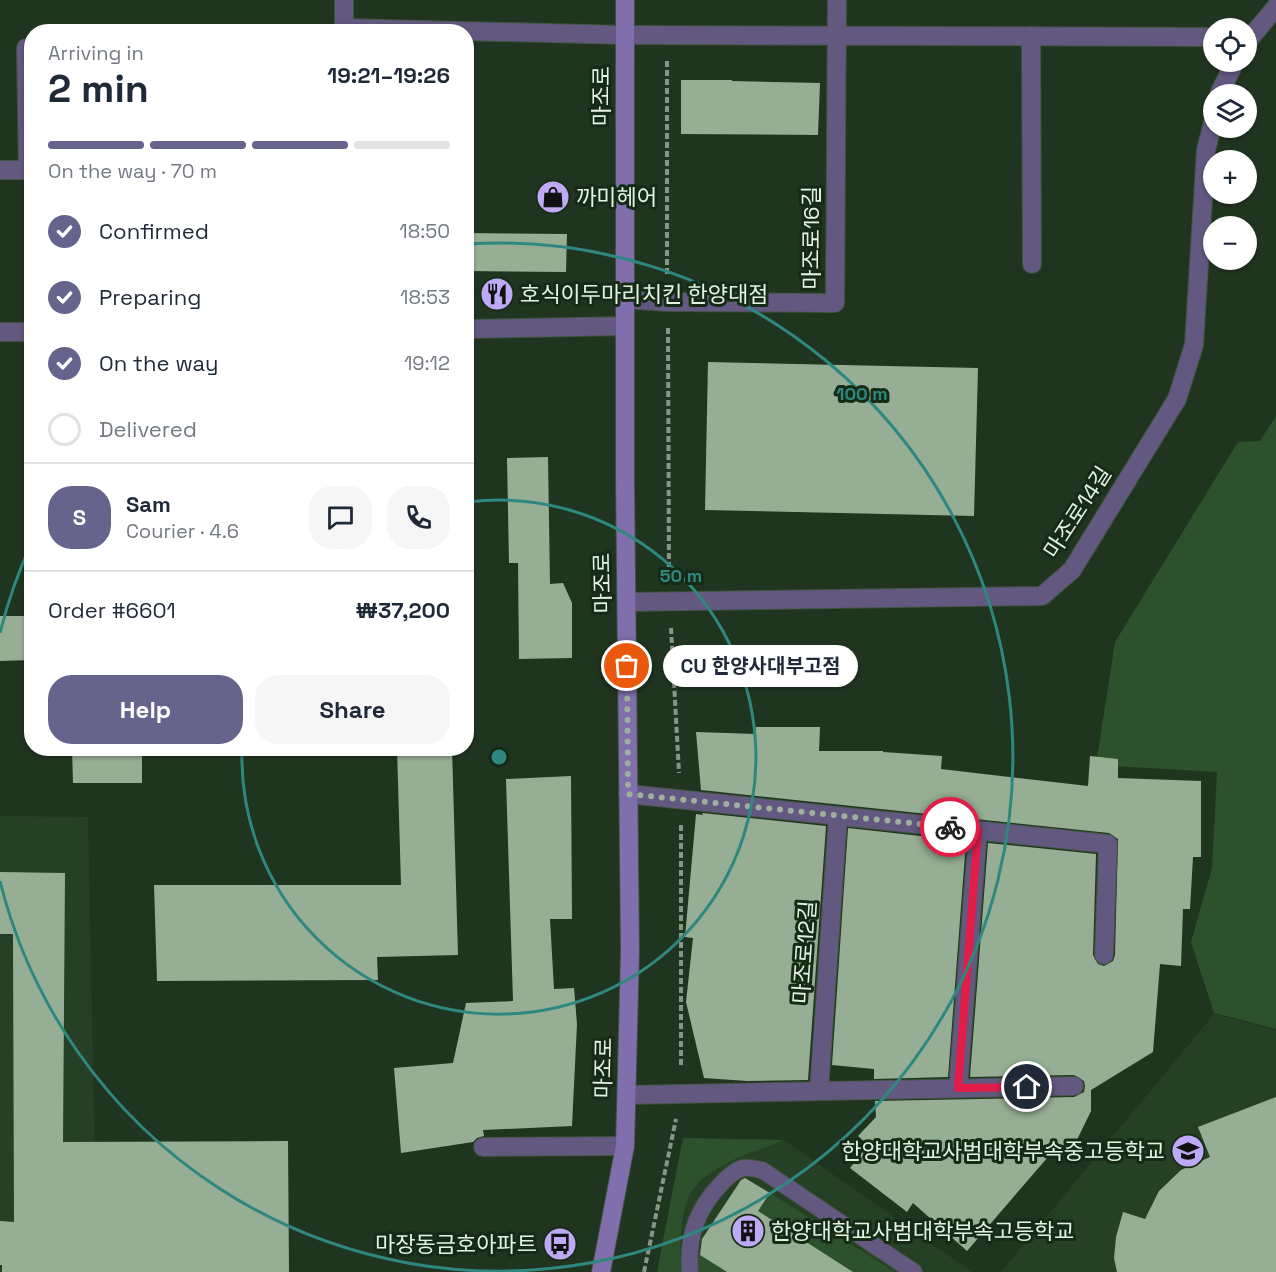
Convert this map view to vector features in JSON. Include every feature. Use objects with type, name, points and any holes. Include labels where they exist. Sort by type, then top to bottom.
[{"type":"main road","name":"마조로","points":[[601,1272],[625,1146],[630,952],[625,0]]},
{"type":"street","points":[[344,0],[344,24]]},
{"type":"street","name":"마조로16길","points":[[625,299],[667,302],[835,303],[837,0]]},
{"type":"street","points":[[1257,30],[1276,7]]},
{"type":"street","name":"마조로","points":[[474,32],[625,34]]},
{"type":"street","points":[[625,34],[1203,37]]},
{"type":"street","points":[[1031,36],[1032,264]]},
{"type":"street","name":"마조로14길","points":[[627,602],[1042,596],[1072,570],[1177,399],[1194,345],[1206,150],[1209,138]]},
{"type":"street","points":[[0,170],[24,170]]},
{"type":"street","points":[[474,329],[625,326]]},
{"type":"street","points":[[0,332],[24,332]]},
{"type":"street","points":[[628,794],[1108,844],[1104,955]]},
{"type":"street","name":"마조로12길","points":[[819,1091],[838,816]]},
{"type":"street","points":[[958,1088],[978,830]]},
{"type":"street","points":[[627,1095],[1074,1086]]},
{"type":"street","points":[[483,1147],[625,1146]]},
{"type":"lane","points":[[690,1272],[689,1257],[696,1218],[709,1196],[726,1178],[743,1168],[762,1170],[914,1272]]},
{"type":"path","points":[[644,1272],[681,1094],[681,800],[670,601],[666,34]]},
{"type":"shaded area","points":[[1276,416],[1276,1029],[1214,1013],[1191,942],[1212,868],[1217,772],[1096,765],[1115,642],[1238,442],[1260,441]]},
{"type":"shaded area","points":[[0,816],[88,817],[97,1272],[0,1272]]},
{"type":"shaded area","name":"한양대학교사범대학부속중고등학교","points":[[1214,1014],[1276,1030],[1276,1272],[1001,1272]]},
{"type":"shaded area","name":"한양대학교사범대학부속중고등학교","points":[[683,1138],[784,1140],[972,1272],[657,1272]]},
{"type":"shaded area","points":[[683,1138],[784,1140],[737,1158],[712,1172],[696,1186],[688,1199],[683,1219],[681,1272],[657,1272]]},
{"type":"shaded area","points":[[770,1193],[895,1272],[853,1272],[758,1211]]},
{"type":"shaded area","points":[[695,1251],[727,1272],[694,1272]]},
{"type":"building","points":[[681,80],[820,83],[818,135],[681,134]]},
{"type":"building","points":[[474,233],[567,234],[566,272],[474,271]]},
{"type":"building","points":[[708,362],[978,368],[974,516],[705,510]]},
{"type":"building","points":[[548,457],[550,584],[563,583],[572,603],[572,658],[519,659],[518,563],[509,563],[507,458]]},
{"type":"building","points":[[0,616],[24,616],[24,660],[0,661]]},
{"type":"building","points":[[756,727],[820,727],[819,751],[883,751],[942,756],[941,769],[1088,786],[1090,756],[1118,759],[1118,778],[1201,781],[1201,857],[1193,857],[1190,909],[1183,909],[1181,966],[1160,964],[1153,1052],[1091,1090],[1091,1111],[1073,1148],[1054,1150],[967,1251],[913,1203],[907,1212],[850,1168],[868,1145],[858,1136],[876,1117],[875,1101],[1074,1097],[1084,1092],[1084,1081],[1074,1075],[970,1077],[988,843],[1096,854],[1093,955],[1098,964],[1104,966],[1113,961],[1115,955],[1118,839],[1109,833],[701,790],[696,732],[756,734]]},
{"type":"building","points":[[72,756],[142,756],[142,783],[73,783]]},
{"type":"building","points":[[397,756],[452,756],[458,955],[377,957],[378,980],[157,981],[154,885],[401,885]]},
{"type":"building","points":[[571,776],[572,919],[550,919],[554,989],[574,988],[577,1024],[572,1126],[483,1130],[484,1136],[473,1142],[401,1153],[394,1068],[453,1063],[466,1003],[513,1001],[506,779]]},
{"type":"building","points":[[702,813],[826,826],[808,1080],[747,1081],[704,1078],[686,1002],[693,938],[685,937],[696,814],[703,815]]},
{"type":"building","points":[[848,828],[966,841],[948,1077],[874,1079],[874,1069],[832,1065]]},
{"type":"building","points":[[0,872],[65,873],[63,1142],[288,1141],[289,1272],[2,1272],[0,1221],[14,1222],[13,934],[0,934]]},
{"type":"building","points":[[1276,1097],[1276,1272],[1117,1272],[1114,1258],[1116,1237],[1123,1212],[1145,1219],[1159,1191],[1181,1170],[1210,1157],[1198,1127]]},
{"type":"building","name":"한양대학교사범대학부속고등학교","points":[[745,1178],[770,1193],[758,1211],[853,1272],[727,1272],[700,1255],[702,1239],[741,1180]]},
{"type":"way so far","points":[[627,666],[628,794],[950,827]]},
{"type":"place","name":"까미헤어","points":[[553,197]]},
{"type":"place","name":"호식이두마리치킨 한양대점","points":[[497,294]]},
{"type":"place","name":"CU 한양사대부고점","points":[[627,666]]},
{"type":"place","name":"한양대학교사범대학부속중고등학교","points":[[1188,1151]]},
{"type":"place","name":"한양대학교사범대학부속고등학교","points":[[748,1231]]},
{"type":"place","name":"마장동금호아파트","points":[[560,1244]]},
{"type":"route","points":[[950,827],[978,830],[958,1088],[1027,1087]]}]
